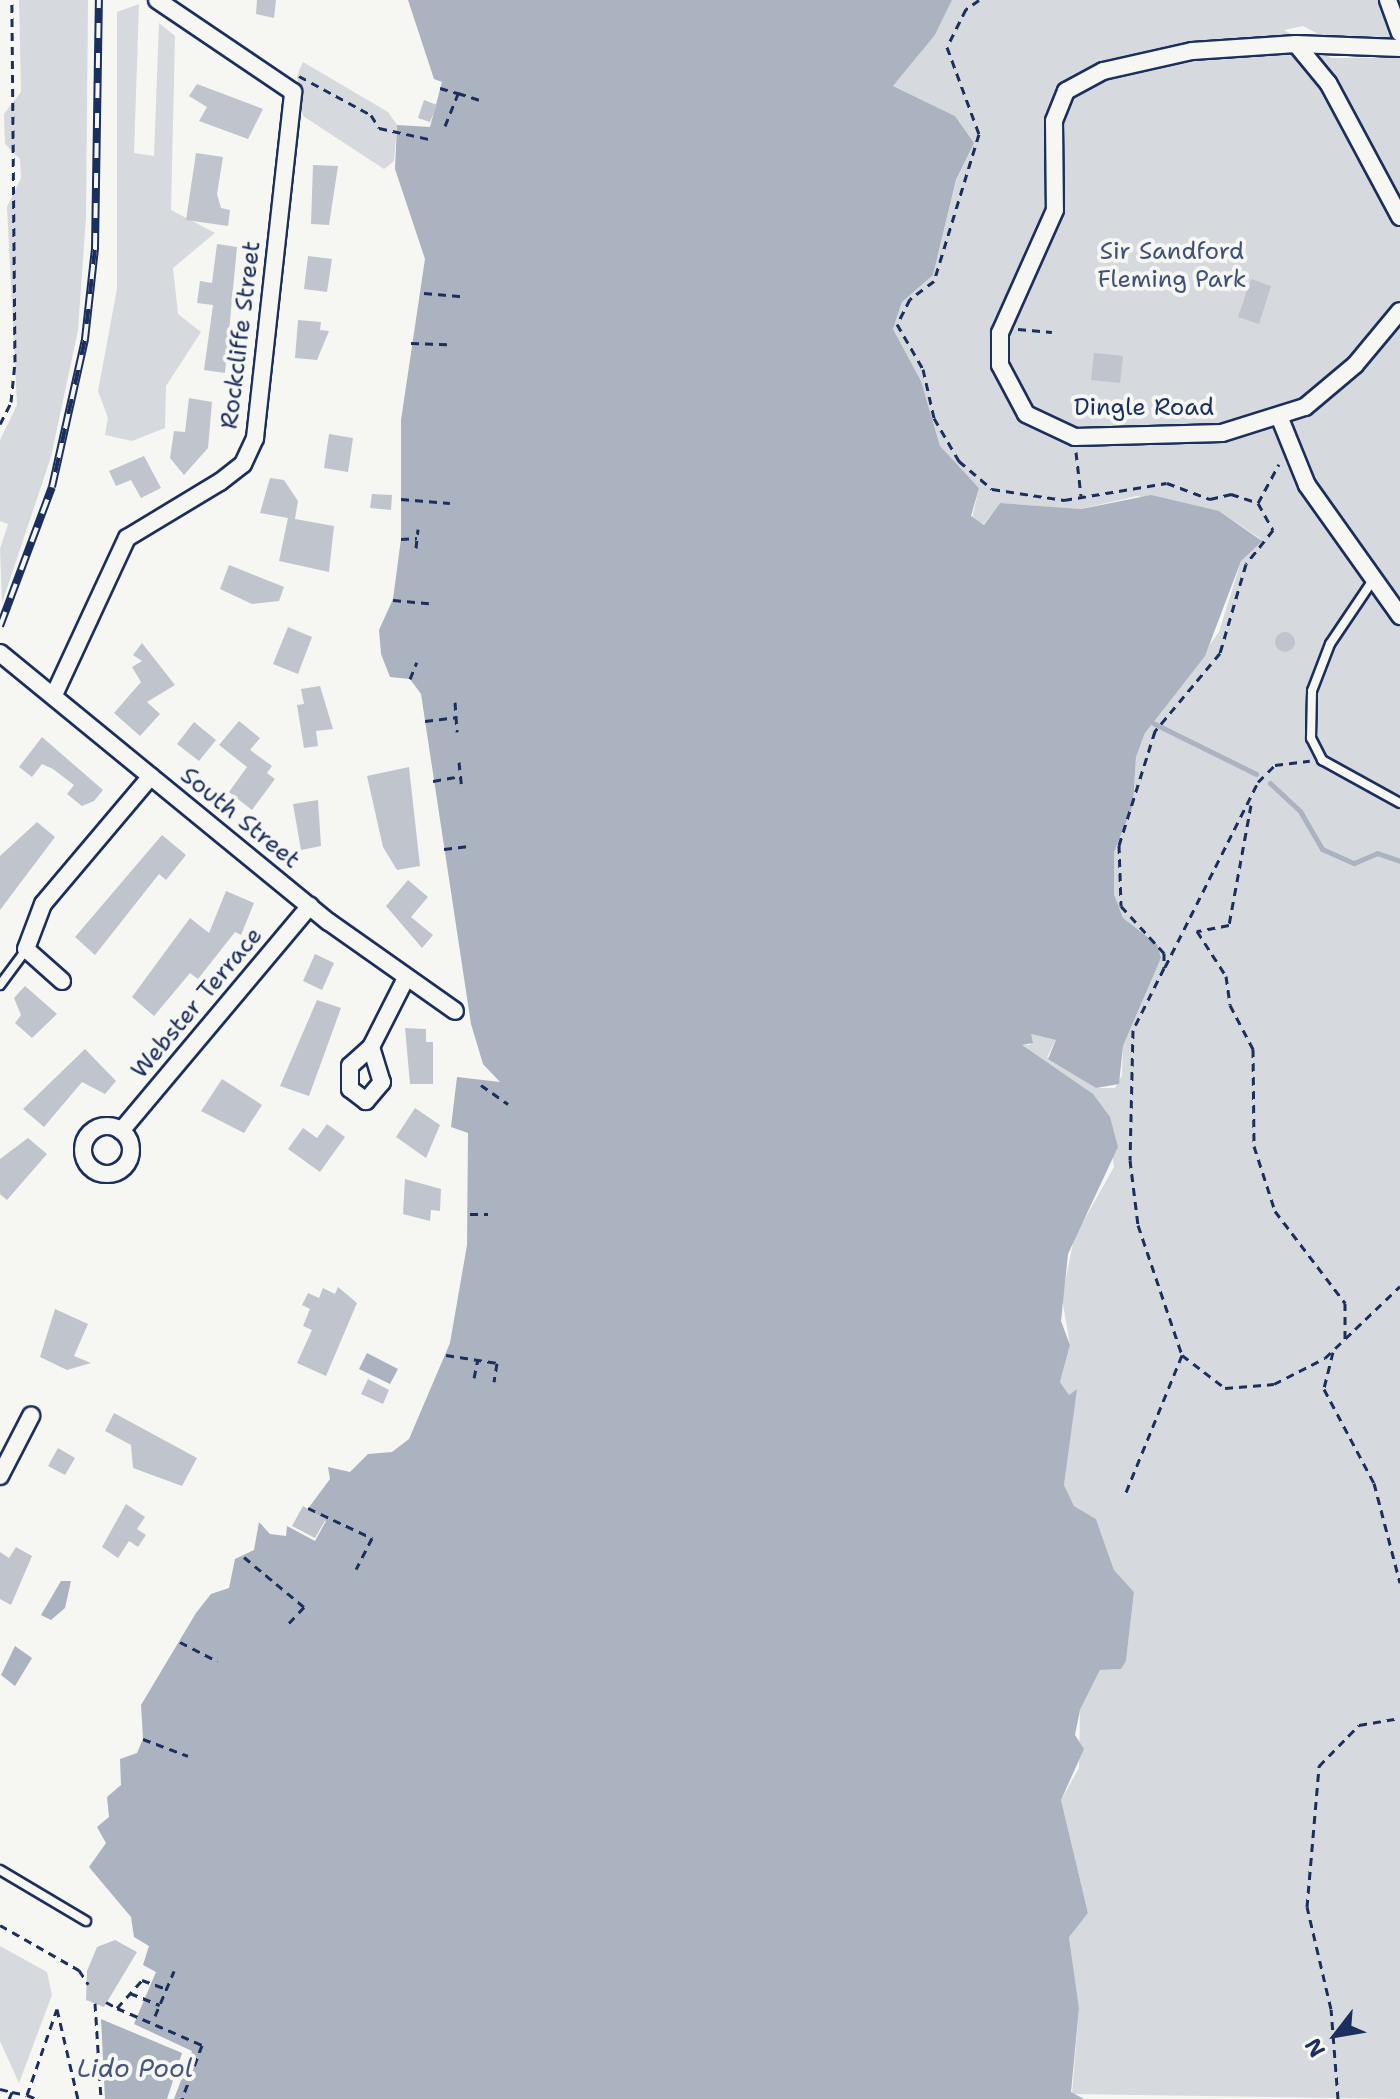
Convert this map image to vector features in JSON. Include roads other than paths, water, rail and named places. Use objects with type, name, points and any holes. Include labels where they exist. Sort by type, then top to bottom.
[{"type":"street","points":[[157,0],[174,5]]},
{"type":"street","points":[[1388,0],[1400,33]]},
{"type":"street","name":"Rockcliffe Street","points":[[54,695],[127,538],[220,482],[243,464],[255,438],[293,92],[174,5]]},
{"type":"street","points":[[1296,44],[1328,83],[1400,217]]},
{"type":"street","name":"Dingle Road","points":[[1400,48],[1296,44],[1192,51],[1103,71],[1066,91],[1054,121],[1055,210],[1002,327],[1000,365],[1011,393],[1026,414],[1075,437],[1222,433],[1281,421],[1355,365],[1400,311]]},
{"type":"street","points":[[1281,421],[1289,447],[1371,583],[1400,616]]},
{"type":"street","name":"South Street","points":[[0,653],[310,906],[405,980],[455,1011]]},
{"type":"street","points":[[62,981],[26,949],[43,904],[151,776]]},
{"type":"street","name":"Webster Terrace","points":[[121,1131],[310,906]]},
{"type":"street","points":[[371,1047],[405,980]]},
{"type":"street","points":[[0,1476],[31,1416]]},
{"type":"lane","points":[[1371,583],[1330,644],[1312,691],[1311,738],[1322,760],[1400,803]]},
{"type":"lane","points":[[0,985],[26,949]]},
{"type":"lane","points":[[0,1870],[86,1921]]},
{"type":"water","points":[[408,0],[952,0],[935,35],[893,86],[955,116],[974,143],[956,180],[933,275],[902,302],[893,329],[921,381],[940,446],[979,488],[971,516],[984,525],[1000,503],[1081,509],[1151,495],[1219,511],[1262,541],[1241,561],[1205,656],[1145,733],[1136,757],[1133,805],[1114,852],[1114,894],[1123,918],[1157,944],[1161,958],[1123,1046],[1119,1084],[1096,1088],[1048,1059],[1056,1040],[1031,1034],[1033,1043],[1022,1045],[1093,1094],[1110,1117],[1118,1147],[1068,1254],[1061,1321],[1070,1345],[1060,1382],[1069,1395],[1077,1389],[1064,1485],[1074,1506],[1096,1519],[1114,1570],[1134,1592],[1126,1661],[1121,1669],[1100,1670],[1080,1710],[1075,1735],[1084,1749],[1061,1800],[1088,1913],[1069,1937],[1079,2008],[1071,2092],[1084,2099],[174,2099],[192,2051],[134,2024],[156,1972],[143,1965],[149,1946],[134,1937],[131,1917],[89,1867],[106,1843],[97,1827],[109,1817],[107,1797],[121,1785],[120,1759],[137,1753],[143,1739],[141,1705],[196,1613],[211,1594],[229,1588],[235,1559],[254,1550],[259,1522],[270,1534],[286,1536],[287,1526],[315,1541],[326,1521],[307,1510],[330,1479],[328,1467],[350,1472],[368,1454],[392,1452],[409,1439],[450,1343],[467,1245],[468,1133],[451,1127],[457,1077],[500,1082],[483,1064],[471,1024],[421,694],[410,679],[390,677],[381,654],[379,630],[393,599],[401,539],[401,420],[425,259],[395,169],[397,125],[430,127],[442,82],[434,79]]},
{"type":"water","points":[[367,1353],[398,1369],[390,1384],[359,1369]]},
{"type":"water","points":[[61,1581],[71,1581],[65,1608],[51,1620],[41,1615]]},
{"type":"water","points":[[15,1646],[32,1658],[15,1686],[1,1675]]},
{"type":"water","name":"Lido Pool","points":[[101,2019],[182,2053],[167,2099],[105,2099]]},
{"type":"waterway","points":[[1153,723],[1256,774]]},
{"type":"waterway","points":[[1270,783],[1300,811],[1322,849],[1354,863],[1377,853],[1400,861]]},
{"type":"railway","points":[[0,626],[52,487],[85,339],[95,248],[99,0]]},
{"type":"park label","name":"Sir Sandford Fleming Park","points":[[1172,266]]}]
